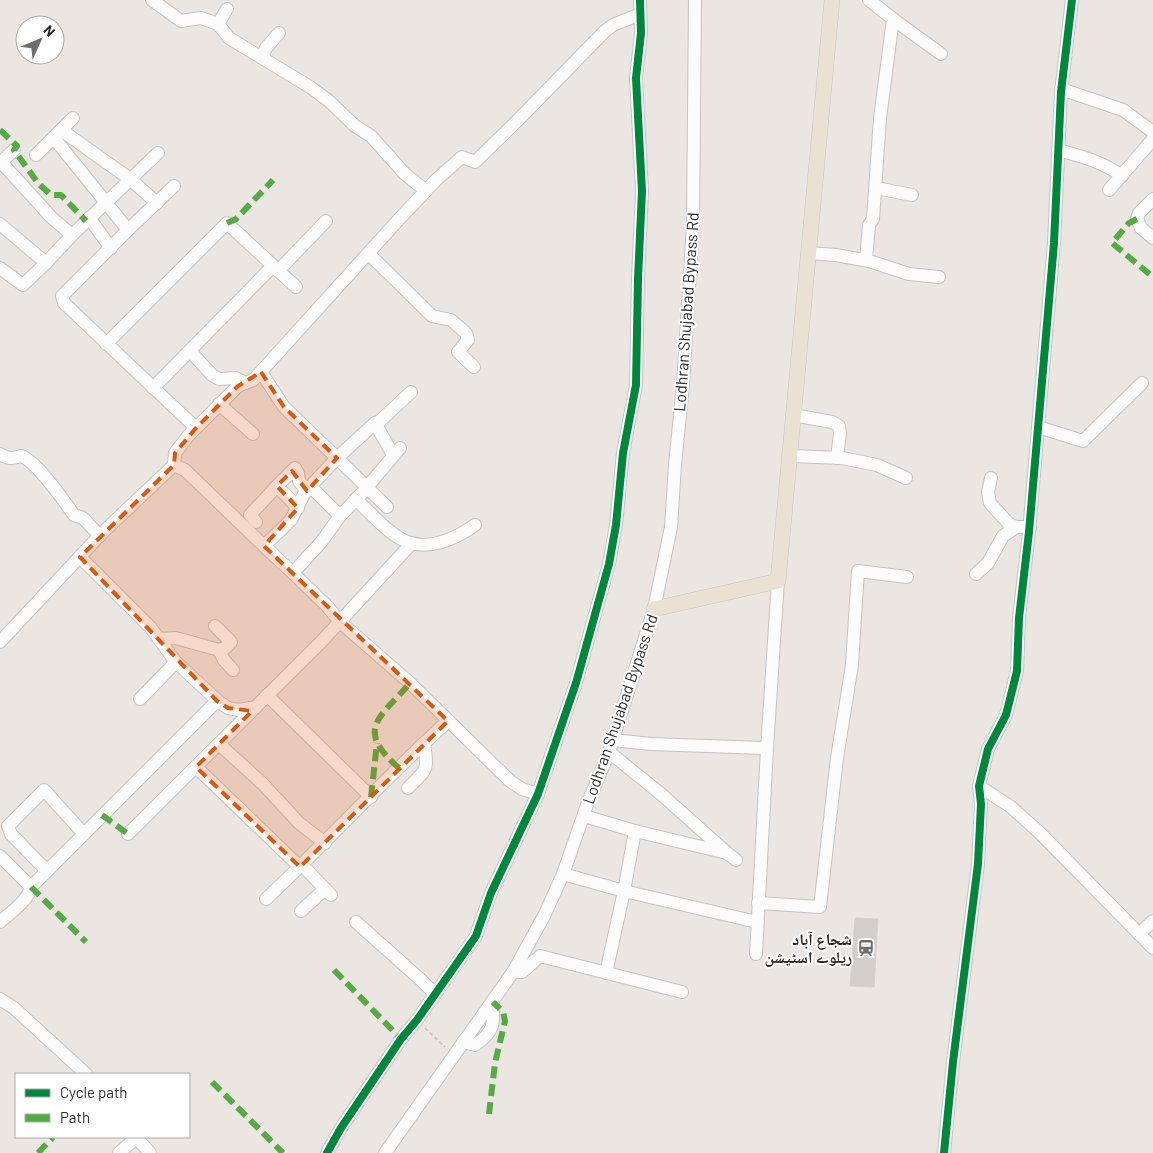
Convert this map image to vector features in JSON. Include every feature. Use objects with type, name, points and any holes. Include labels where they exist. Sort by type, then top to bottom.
[{"type":"main road","points":[[654,609],[778,580],[832,0]]},
{"type":"street","points":[[152,0],[181,21],[201,18],[218,24],[229,38],[310,86],[330,101],[354,126],[370,136],[404,173],[426,191]]},
{"type":"street","points":[[326,1153],[357,1103],[401,1039],[476,936],[491,893],[538,794],[576,683],[610,564],[624,453],[636,385],[642,191],[636,78],[640,33],[640,0]]},
{"type":"street","name":"Lodhran Shujabad Bypass Rd","points":[[385,1153],[493,1002],[513,972],[545,914],[563,874],[611,746],[654,609],[671,527],[683,385],[693,224],[695,0]]},
{"type":"street","points":[[869,0],[941,54]]},
{"type":"street","points":[[944,1153],[953,1062],[978,864],[981,804],[979,786],[988,749],[1006,715],[1017,671],[1019,618],[1030,527],[1054,244],[1061,89],[1072,0]]},
{"type":"street","points":[[218,24],[227,9]]},
{"type":"street","points":[[0,642],[100,536],[174,465],[175,453],[196,428],[238,386],[253,380],[261,372],[426,191],[462,157],[475,162],[605,31],[613,25],[640,14]]},
{"type":"street","points":[[866,260],[869,225],[873,219],[880,118],[893,19]]},
{"type":"street","points":[[262,57],[266,48],[279,33]]},
{"type":"street","points":[[1061,89],[1123,110],[1153,132]]},
{"type":"street","points":[[36,155],[73,118]]},
{"type":"street","points":[[58,134],[130,179],[157,203]]},
{"type":"street","points":[[58,134],[128,230]]},
{"type":"street","points":[[1109,190],[1153,140]]},
{"type":"street","points":[[14,150],[0,162],[52,218],[72,235]]},
{"type":"street","points":[[1058,150],[1089,158],[1110,167],[1122,176]]},
{"type":"street","points":[[0,268],[23,285],[158,152]]},
{"type":"street","points":[[174,186],[62,296],[64,303],[196,428]]},
{"type":"street","points":[[876,188],[912,195]]},
{"type":"street","points":[[1153,199],[1139,213],[1136,219],[1141,228],[1153,238]]},
{"type":"street","points":[[89,218],[111,248]]},
{"type":"street","points":[[153,388],[326,221]]},
{"type":"street","points":[[106,344],[227,223],[296,288]]},
{"type":"street","points":[[0,224],[46,263]]},
{"type":"street","points":[[808,252],[836,254],[866,260],[909,274],[939,277]]},
{"type":"street","points":[[369,254],[432,316],[452,320],[466,332],[468,340],[458,352],[474,367]]},
{"type":"street","points":[[190,351],[212,375],[219,379],[236,378],[245,383]]},
{"type":"street","points":[[261,372],[284,407],[386,508]]},
{"type":"street","points":[[1038,427],[1083,441],[1142,383]]},
{"type":"street","points":[[264,546],[291,520],[309,489],[337,458],[411,392]]},
{"type":"street","points":[[219,404],[253,434]]},
{"type":"street","points":[[793,415],[827,420],[839,426],[837,458]]},
{"type":"street","points":[[293,573],[322,541],[340,516],[397,452],[374,423]]},
{"type":"street","points":[[0,454],[6,458],[13,459],[21,456],[27,458],[74,515],[83,518],[100,536]]},
{"type":"street","points":[[790,456],[837,458],[877,465],[906,478]]},
{"type":"street","points":[[174,465],[185,470],[328,607],[339,621],[410,683],[510,781],[522,790],[538,794]]},
{"type":"street","points":[[256,522],[250,515],[295,468],[300,481],[340,516]]},
{"type":"street","points":[[991,478],[988,492],[990,503],[1009,524],[1016,527],[1030,527]]},
{"type":"street","points":[[277,486],[298,508]]},
{"type":"street","points":[[356,499],[402,540],[423,546],[460,535],[475,525]]},
{"type":"street","points":[[976,574],[988,563],[1003,536],[1016,527]]},
{"type":"street","points":[[128,834],[321,642],[412,543]]},
{"type":"street","points":[[80,557],[151,628],[176,662],[217,701],[228,708],[239,710],[256,707]]},
{"type":"street","points":[[758,904],[820,908],[837,758],[852,665],[858,571],[907,577]]},
{"type":"street","points":[[756,954],[778,580]]},
{"type":"street","points":[[159,639],[176,638],[219,650],[225,648],[231,642],[215,626]]},
{"type":"street","points":[[219,650],[224,660],[233,670]]},
{"type":"street","points":[[140,699],[176,662]]},
{"type":"street","points":[[267,695],[371,797]]},
{"type":"street","points":[[0,922],[30,893],[31,887],[217,701]]},
{"type":"street","points":[[266,899],[325,843],[424,743],[448,722]]},
{"type":"street","points":[[408,788],[427,765],[424,743]]},
{"type":"street","points":[[219,744],[263,784],[299,822],[325,843]]},
{"type":"street","points":[[611,746],[651,744],[767,748]]},
{"type":"street","points":[[584,816],[731,856],[661,794],[611,746]]},
{"type":"street","points":[[196,767],[328,892],[301,911]]},
{"type":"street","points":[[979,786],[1011,807],[1040,833],[1153,948]]},
{"type":"street","points":[[47,871],[11,834],[8,826],[44,790],[84,834]]},
{"type":"street","points":[[606,973],[635,831]]},
{"type":"street","points":[[0,856],[31,887]]},
{"type":"street","points":[[563,874],[624,891],[757,922]]},
{"type":"street","points":[[1140,934],[1153,920]]},
{"type":"street","points":[[356,922],[435,994]]},
{"type":"street","points":[[513,972],[522,972],[540,956],[682,992]]},
{"type":"street","points":[[0,999],[21,1014],[85,1073]]},
{"type":"street","points":[[119,1153],[135,1138]]},
{"type":"street","points":[[137,1138],[150,1153]]},
{"type":"path","points":[[420,1023],[445,1046]]},
{"type":"highlighted area","points":[[261,372],[284,407],[337,458],[307,491],[292,471],[277,486],[298,508],[264,546],[448,721],[300,867],[196,767],[252,711],[228,708],[217,701],[80,557],[174,465],[175,453],[196,428],[238,386]]},
{"type":"building","points":[[855,918],[878,919],[874,987],[850,986]]},
{"type":"marked path","points":[[0,130],[17,146],[14,150],[38,183],[51,195],[61,195],[86,221]]},
{"type":"marked path","points":[[227,223],[236,219],[273,180]]},
{"type":"marked path","points":[[1137,219],[1129,223],[1112,243],[1153,277]]},
{"type":"marked path","points":[[399,768],[385,755],[378,743],[375,733],[376,724],[381,715],[410,683]]},
{"type":"marked path","points":[[371,797],[377,743]]},
{"type":"marked path","points":[[102,815],[128,834]]},
{"type":"marked path","points":[[31,887],[86,942]]},
{"type":"marked path","points":[[334,970],[401,1039]]},
{"type":"marked path","points":[[489,1114],[495,1063],[505,1021],[503,1012],[493,1002]]},
{"type":"marked path","points":[[212,1082],[283,1153]]},
{"type":"marked path","points":[[38,1153],[52,1138]]},
{"type":"cycle path","points":[[327,1153],[341,1128],[401,1039],[417,1020],[476,936],[491,893],[538,794],[576,683],[609,564],[616,525],[623,453],[636,385],[642,191],[636,78],[641,33],[640,0]]},
{"type":"cycle path","points":[[944,1153],[953,1062],[978,864],[981,804],[979,786],[988,749],[1006,715],[1017,671],[1019,618],[1029,532],[1054,243],[1061,92],[1072,0]]},
{"type":"place","name":"شجاع آباد ریلوے اسٹیشن","points":[[866,948]]}]
